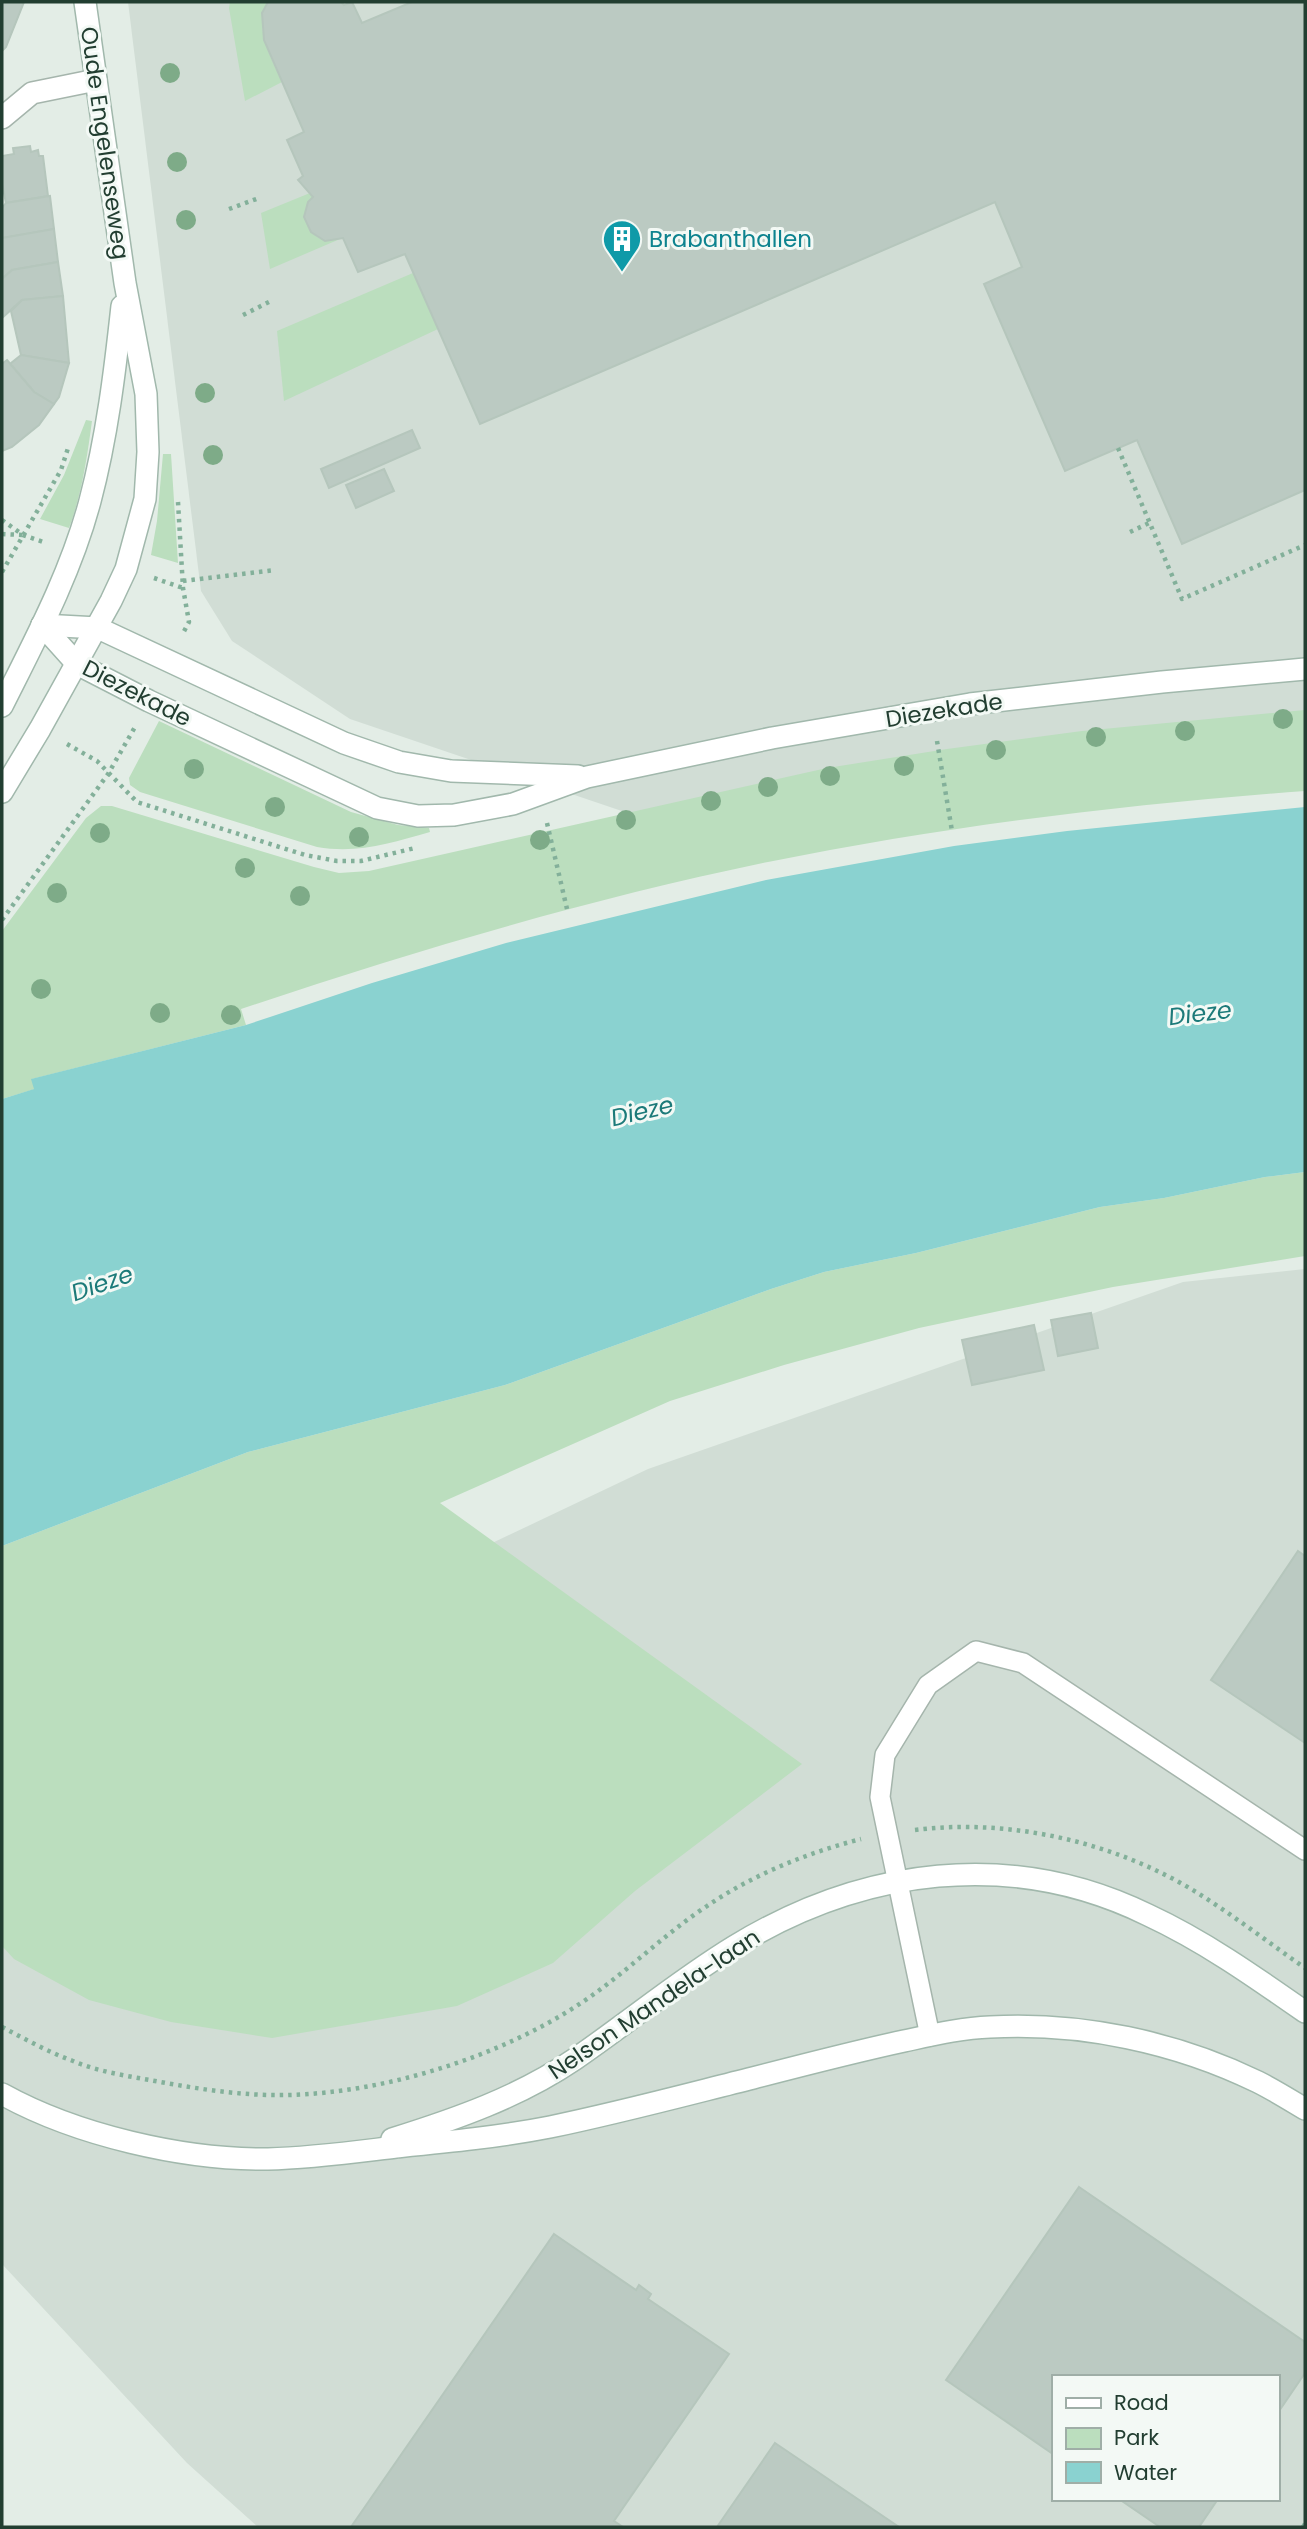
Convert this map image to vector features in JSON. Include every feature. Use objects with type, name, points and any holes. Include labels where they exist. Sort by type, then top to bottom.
[{"type":"street","name":"Oude Engelenseweg","points":[[2,792],[98,628],[126,569],[145,499],[148,452],[146,394],[125,283],[85,2]]},
{"type":"street","points":[[2,118],[32,93],[96,79]]},
{"type":"street","name":"Oude Engelenseweg","points":[[2,706],[42,625],[73,552],[90,500],[113,391],[125,283]]},
{"type":"street","name":"Diezekade","points":[[42,625],[98,628],[344,743],[399,762],[451,771],[587,777]]},
{"type":"street","name":"Diezekade","points":[[42,625],[77,664],[149,701],[377,808],[418,816],[454,815],[513,804],[587,777],[772,738],[970,704],[1162,681],[1305,669]]},
{"type":"street","name":"Nelson Mandela-laan","points":[[350,2152],[479,2110],[531,2085],[574,2060],[736,1945],[788,1918],[845,1896],[898,1880],[945,1874],[1000,1874],[1077,1887],[1148,1915],[1246,1971],[1305,2012]]},
{"type":"street","name":"Nelson Mandela-laan","points":[[2,2094],[97,2133],[179,2152],[269,2159],[472,2139],[548,2127],[832,2057],[930,2036],[989,2027],[1048,2028],[1103,2033],[1169,2048],[1213,2062],[1259,2082],[1305,2109]]},
{"type":"lane","points":[[930,2036],[880,1797],[885,1755],[928,1685],[976,1651],[1023,1663],[1305,1850]]},
{"type":"path","points":[[229,209],[259,198]]},
{"type":"path","points":[[243,315],[273,300]]},
{"type":"path","points":[[1118,448],[1182,599],[1305,545]]},
{"type":"path","points":[[2,520],[23,536]]},
{"type":"path","points":[[1130,532],[1149,523]]},
{"type":"path","points":[[2,534],[23,536]]},
{"type":"path","points":[[2,572],[23,536]]},
{"type":"path","points":[[183,581],[275,570]]},
{"type":"path","points":[[937,741],[952,831]]},
{"type":"path","points":[[2,920],[108,774]]},
{"type":"path","points":[[546,819],[567,909]]},
{"type":"path","name":"Nelson Mandela-laan","points":[[2,2026],[74,2062],[115,2073],[177,2085],[251,2094],[288,2095],[396,2081],[493,2050],[581,2003],[640,1957]]},
{"type":"shaded area","points":[[128,2],[1305,2],[1305,772],[678,830],[350,719],[232,641],[201,591]]},
{"type":"shaded area","points":[[1305,1269],[1305,2527],[258,2527],[187,2463],[2,2264],[2,1776],[648,1469],[1183,1282]]},
{"type":"green space","points":[[230,2],[268,2],[262,22],[263,32],[282,82],[245,101],[229,8]]},
{"type":"green space","points":[[310,193],[313,197],[305,214],[308,226],[323,240],[340,239],[270,269],[261,213]]},
{"type":"green space","points":[[413,273],[438,329],[284,401],[277,331]]},
{"type":"green space","points":[[86,420],[92,421],[88,448],[81,489],[69,528],[40,519],[64,475]]},
{"type":"green space","points":[[163,454],[171,454],[178,563],[151,555]]},
{"type":"green space","points":[[1305,710],[1305,791],[1103,810],[968,827],[768,862],[634,892],[371,967],[241,1009],[246,1025],[32,1079],[35,1089],[2,1099],[2,931],[86,818],[101,806],[112,806],[314,867],[339,873],[369,871],[827,768],[1082,731]]},
{"type":"green space","points":[[159,721],[351,812],[398,825],[429,828],[430,832],[360,848],[317,847],[140,792],[130,785],[129,778]]},
{"type":"green space","points":[[1305,1172],[1305,1256],[1113,1287],[919,1328],[784,1365],[670,1401],[440,1503],[802,1764],[635,1891],[553,1963],[457,2006],[272,2038],[171,2022],[89,2000],[14,1959],[2,1946],[2,1546],[248,1452],[505,1385],[824,1272],[916,1253],[1100,1207]]},
{"type":"water","name":"Dieze","points":[[1305,807],[1305,1172],[1100,1207],[916,1253],[824,1272],[505,1385],[248,1452],[2,1546],[2,1099],[34,1089],[31,1079],[246,1025],[372,983],[506,943],[766,880],[954,846],[1067,831]]},
{"type":"building","points":[[2,2],[24,2],[2,51]]},
{"type":"building","name":"Brabanthallen","points":[[268,2],[341,2],[344,5],[352,2],[362,23],[412,2],[1305,2],[1305,490],[1182,544],[1137,440],[1065,471],[984,284],[1022,267],[995,202],[480,424],[405,254],[358,272],[343,238],[325,241],[311,232],[304,217],[308,202],[313,197],[298,180],[303,176],[287,140],[304,132],[264,40],[262,13]]},
{"type":"building","points":[[30,146],[31,152],[38,150],[39,156],[43,156],[48,196],[6,203],[2,184],[2,156],[14,154],[13,148]]},
{"type":"building","points":[[50,196],[54,229],[2,238],[2,208],[6,203]]},
{"type":"building","points":[[54,229],[58,262],[12,270],[2,279],[2,238]]},
{"type":"building","points":[[58,262],[63,296],[22,300],[2,318],[2,279],[12,270]]},
{"type":"building","points":[[63,296],[69,363],[21,355],[11,311],[22,300]]},
{"type":"building","points":[[21,355],[69,363],[59,397],[54,404],[34,392],[10,364]]},
{"type":"building","points":[[7,360],[34,392],[54,404],[39,425],[12,447],[2,451],[2,362]]},
{"type":"building","points":[[412,430],[420,448],[329,488],[321,469]]},
{"type":"building","points":[[384,469],[394,491],[356,508],[346,485]]},
{"type":"building","points":[[1091,1313],[1098,1348],[1058,1356],[1051,1320]]},
{"type":"building","points":[[1034,1325],[1044,1370],[972,1385],[962,1340]]},
{"type":"building","points":[[1298,1551],[1305,1556],[1305,1743],[1211,1680]]},
{"type":"building","points":[[1079,2187],[1305,2342],[1305,2373],[1279,2411],[1279,2375],[1052,2375],[1052,2453],[946,2380]]},
{"type":"building","points":[[554,2234],[636,2290],[639,2285],[651,2294],[648,2299],[729,2354],[614,2521],[623,2527],[351,2527]]},
{"type":"building","points":[[775,2443],[899,2527],[717,2527]]},
{"type":"building","points":[[1122,2501],[1217,2501],[1199,2527],[1160,2527]]},
{"type":"place","name":"Brabanthallen","points":[[622,273]]}]
